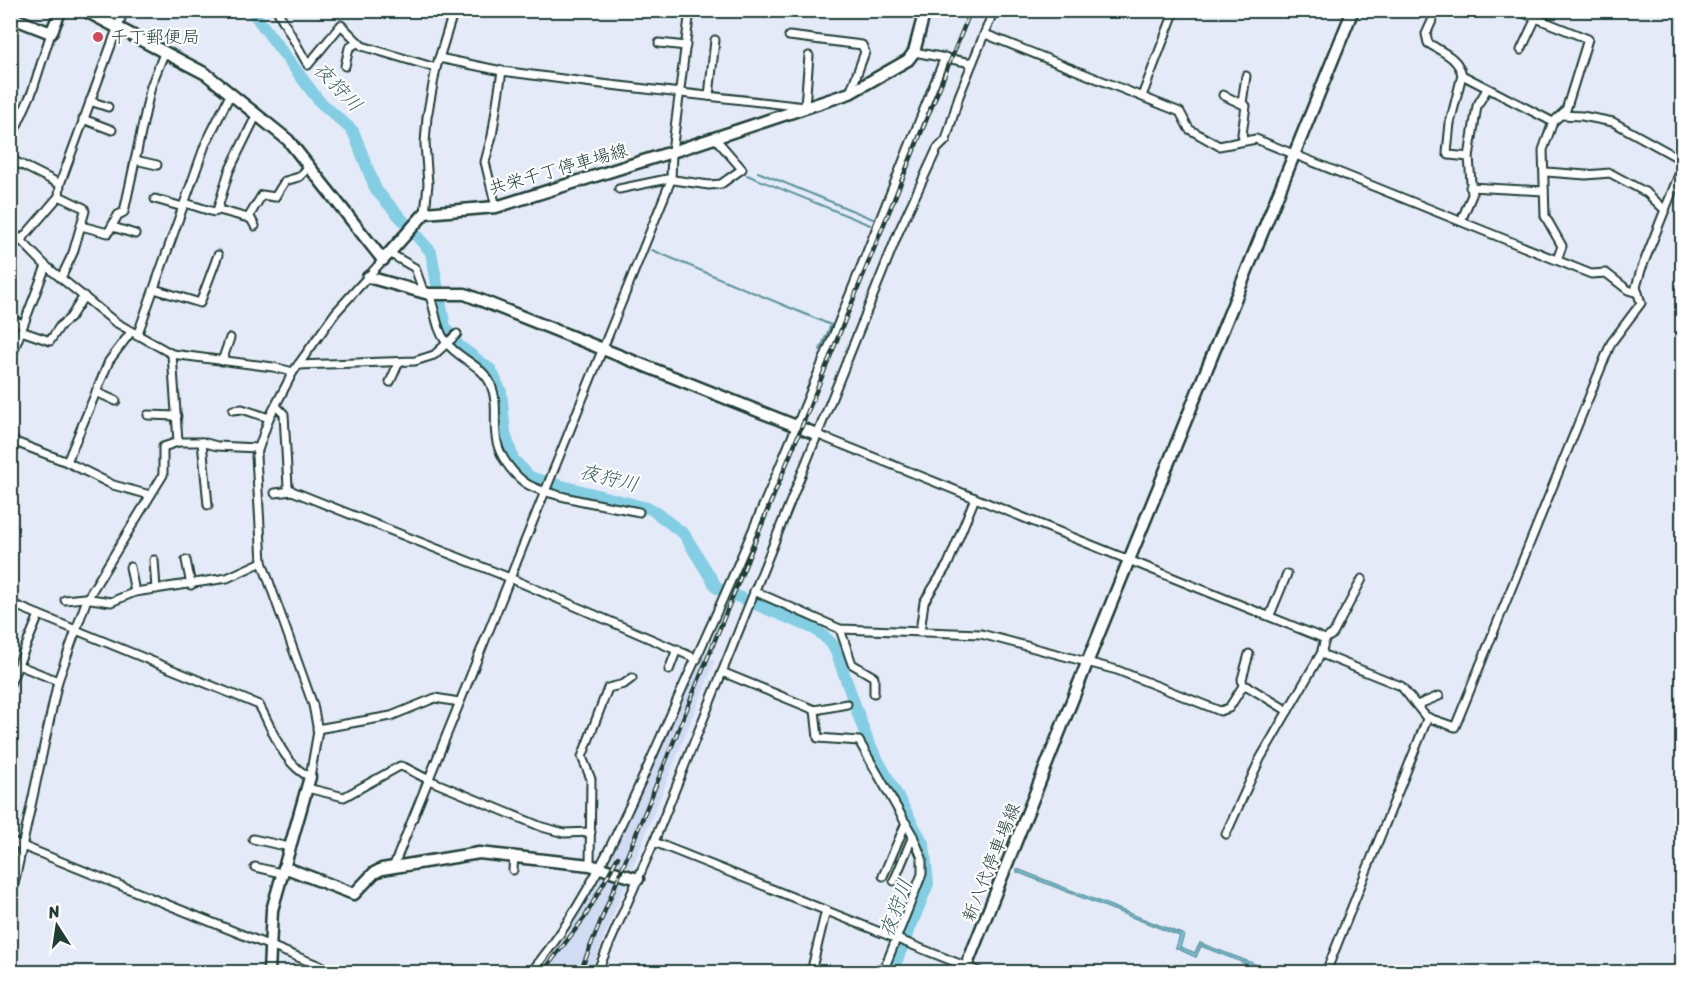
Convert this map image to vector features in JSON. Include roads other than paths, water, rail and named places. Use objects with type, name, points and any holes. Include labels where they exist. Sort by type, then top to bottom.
[{"type":"street","points":[[10,141],[62,10]]},
{"type":"street","points":[[84,10],[206,74],[231,93],[288,140],[386,257],[415,268],[428,294],[438,329],[448,343],[484,374],[491,384],[495,398],[498,448],[506,461],[527,484],[639,512]]},
{"type":"street","points":[[22,239],[59,196],[60,183],[124,10]]},
{"type":"street","points":[[277,10],[308,64],[341,26],[358,42],[436,68]]},
{"type":"street","points":[[268,972],[273,910],[289,846],[309,782],[317,744],[317,729],[313,705],[288,629],[262,562],[255,471],[257,448],[269,418],[298,365],[336,312],[422,217],[428,184],[426,135],[436,68],[454,10]]},
{"type":"street","points":[[394,865],[671,180],[672,152],[690,10]]},
{"type":"street","points":[[925,10],[914,52],[972,63]]},
{"type":"street","points":[[597,972],[654,842],[899,231],[937,149],[946,140],[972,63],[994,10]]},
{"type":"street","points":[[1142,96],[1175,10]]},
{"type":"street","name":"新八代停車場線","points":[[965,970],[1049,764],[1087,663],[1131,560],[1353,10]]},
{"type":"street","points":[[1437,10],[1426,34],[1428,43],[1455,59],[1460,64],[1462,75],[1452,115],[1447,153],[1469,157]]},
{"type":"street","points":[[1516,10],[1588,39],[1572,94],[1561,115],[1553,122],[1544,150],[1545,216],[1562,246],[1557,260]]},
{"type":"street","points":[[10,17],[51,33]]},
{"type":"street","points":[[1521,50],[1536,18]]},
{"type":"street","points":[[985,34],[1180,112],[1189,129],[1219,146],[1256,139],[1591,274],[1606,273],[1629,290],[1638,293]]},
{"type":"street","points":[[789,36],[862,45],[865,52],[850,93]]},
{"type":"street","points":[[709,96],[715,40]]},
{"type":"street","points":[[345,66],[349,48],[358,42]]},
{"type":"street","points":[[659,43],[686,46]]},
{"type":"street","points":[[81,226],[105,233],[112,227],[118,215],[124,212],[151,86],[165,51]]},
{"type":"street","name":"共栄千丁停車場線","points":[[422,217],[496,207],[850,93],[908,60],[914,52]]},
{"type":"street","points":[[440,58],[502,71],[806,107],[808,56]]},
{"type":"street","points":[[531,972],[557,935],[658,747],[724,600],[945,57]]},
{"type":"street","points":[[496,207],[485,162],[492,136],[502,71]]},
{"type":"street","points":[[1462,75],[1553,122]]},
{"type":"street","points":[[1242,103],[1246,76]]},
{"type":"street","points":[[1461,221],[1472,195],[1469,157],[1478,106],[1487,89]]},
{"type":"street","points":[[67,462],[109,361],[134,334],[154,289],[205,145],[231,93]]},
{"type":"street","points":[[1223,95],[1242,103],[1247,110],[1242,134],[1244,140]]},
{"type":"street","points":[[90,100],[108,107]]},
{"type":"street","points":[[10,101],[22,114]]},
{"type":"street","points":[[217,211],[229,171],[257,114]]},
{"type":"street","points":[[1561,115],[1582,116],[1613,122],[1683,160]]},
{"type":"street","points":[[83,119],[111,130]]},
{"type":"street","points":[[619,189],[637,184],[671,180],[709,185],[721,184],[741,172],[742,169],[715,138]]},
{"type":"street","points":[[10,159],[60,183]]},
{"type":"street","points":[[135,160],[157,165]]},
{"type":"street","points":[[250,217],[258,198],[262,195],[275,197],[285,181],[298,177],[309,167]]},
{"type":"street","points":[[1322,652],[1401,686],[1428,717],[1455,727],[1611,343],[1641,303],[1636,287],[1641,270],[1683,167]]},
{"type":"street","points":[[1546,172],[1587,175],[1610,172],[1647,193],[1665,210]]},
{"type":"street","points":[[1470,187],[1544,191]]},
{"type":"street","points":[[59,196],[84,208],[81,226],[62,278]]},
{"type":"street","points":[[155,199],[250,217]]},
{"type":"street","points":[[250,217],[255,226]]},
{"type":"street","points":[[112,227],[135,234]]},
{"type":"street","points":[[10,229],[46,266],[115,322],[172,354],[293,372]]},
{"type":"street","points":[[154,289],[200,303],[218,255]]},
{"type":"street","points":[[10,360],[46,266]]},
{"type":"street","points":[[368,278],[428,294],[465,294],[1325,639]]},
{"type":"street","points":[[10,319],[50,341],[60,326],[70,318],[84,296]]},
{"type":"street","points":[[298,365],[425,359],[434,355],[456,335]]},
{"type":"street","points":[[222,361],[230,338]]},
{"type":"street","points":[[172,354],[178,442]]},
{"type":"street","points":[[390,382],[399,362]]},
{"type":"street","points":[[96,392],[116,401]]},
{"type":"street","points":[[276,406],[284,414],[288,487],[292,490],[510,578],[697,659]]},
{"type":"street","points":[[232,410],[242,409],[269,418]]},
{"type":"street","points":[[148,415],[177,416]]},
{"type":"street","points":[[10,440],[67,462],[113,485],[150,495]]},
{"type":"street","points":[[10,903],[25,846],[58,681],[75,629],[87,599],[163,475],[163,447],[178,442],[202,442],[217,446],[257,448]]},
{"type":"street","points":[[202,442],[208,505]]},
{"type":"street","points":[[274,493],[292,490]]},
{"type":"street","points":[[920,632],[924,602],[948,564],[975,498]]},
{"type":"street","points":[[154,560],[156,589]]},
{"type":"street","points":[[186,560],[191,585]]},
{"type":"street","points":[[65,600],[87,599],[111,602],[135,592],[227,578],[262,562]]},
{"type":"street","points":[[130,567],[135,592]]},
{"type":"street","points":[[1270,615],[1287,574]]},
{"type":"street","points":[[1226,834],[1260,759],[1322,652],[1325,639],[1333,634],[1362,579]]},
{"type":"street","points":[[754,592],[841,634],[920,632],[981,634],[1118,670],[1220,711],[1229,708],[1244,686]]},
{"type":"street","points":[[10,603],[260,705],[273,735],[309,782],[337,797],[344,797],[400,766],[542,827],[564,833],[591,832]]},
{"type":"street","points":[[10,684],[39,615]]},
{"type":"street","points":[[841,634],[852,664],[874,677],[874,693]]},
{"type":"street","points":[[669,670],[677,649]]},
{"type":"street","points":[[1244,686],[1242,679],[1249,654]]},
{"type":"street","points":[[18,665],[58,681]]},
{"type":"street","points":[[722,672],[815,710],[847,704]]},
{"type":"street","points":[[593,866],[591,779],[582,757],[608,688],[624,684],[632,678]]},
{"type":"street","points":[[1244,686],[1250,687],[1288,711]]},
{"type":"street","points":[[1417,705],[1439,696]]},
{"type":"street","points":[[317,729],[391,716],[435,698],[459,702]]},
{"type":"street","points":[[815,710],[817,736],[859,741],[906,823],[922,858],[922,874],[897,941],[882,972]]},
{"type":"street","points":[[1326,972],[1428,717]]},
{"type":"street","points":[[883,876],[906,823]]},
{"type":"street","points":[[894,881],[913,836]]},
{"type":"street","points":[[253,839],[289,846]]},
{"type":"street","points":[[10,841],[334,972]]},
{"type":"street","points":[[654,842],[826,910],[965,970],[980,972]]},
{"type":"street","points":[[255,867],[283,870],[354,894],[374,873],[394,865],[479,853],[514,855],[593,866],[638,879]]},
{"type":"street","points":[[513,870],[514,855]]},
{"type":"street","points":[[812,972],[826,910]]},
{"type":"water","points":[[1017,869],[1184,935],[1180,947],[1195,953],[1200,943],[1275,972],[1267,972],[1201,946],[1196,957],[1176,948],[1180,936],[1017,872]]},
{"type":"waterway","name":"夜狩川","points":[[251,10],[319,101],[353,131],[376,190],[431,252],[445,327],[458,345],[491,370],[501,392],[505,433],[513,459],[530,477],[651,509],[684,534],[717,588],[815,629],[833,645],[868,742],[924,845],[928,884],[892,972]]},
{"type":"waterway","points":[[758,172],[873,219]]},
{"type":"waterway","points":[[747,175],[870,225]]},
{"type":"waterway","points":[[652,250],[831,325],[820,350]]},
{"type":"railway","points":[[580,972],[971,10]]},
{"type":"railway","points":[[543,972],[585,917],[618,857]]},
{"type":"place","name":"千丁郵便局","points":[[98,37]]}]
